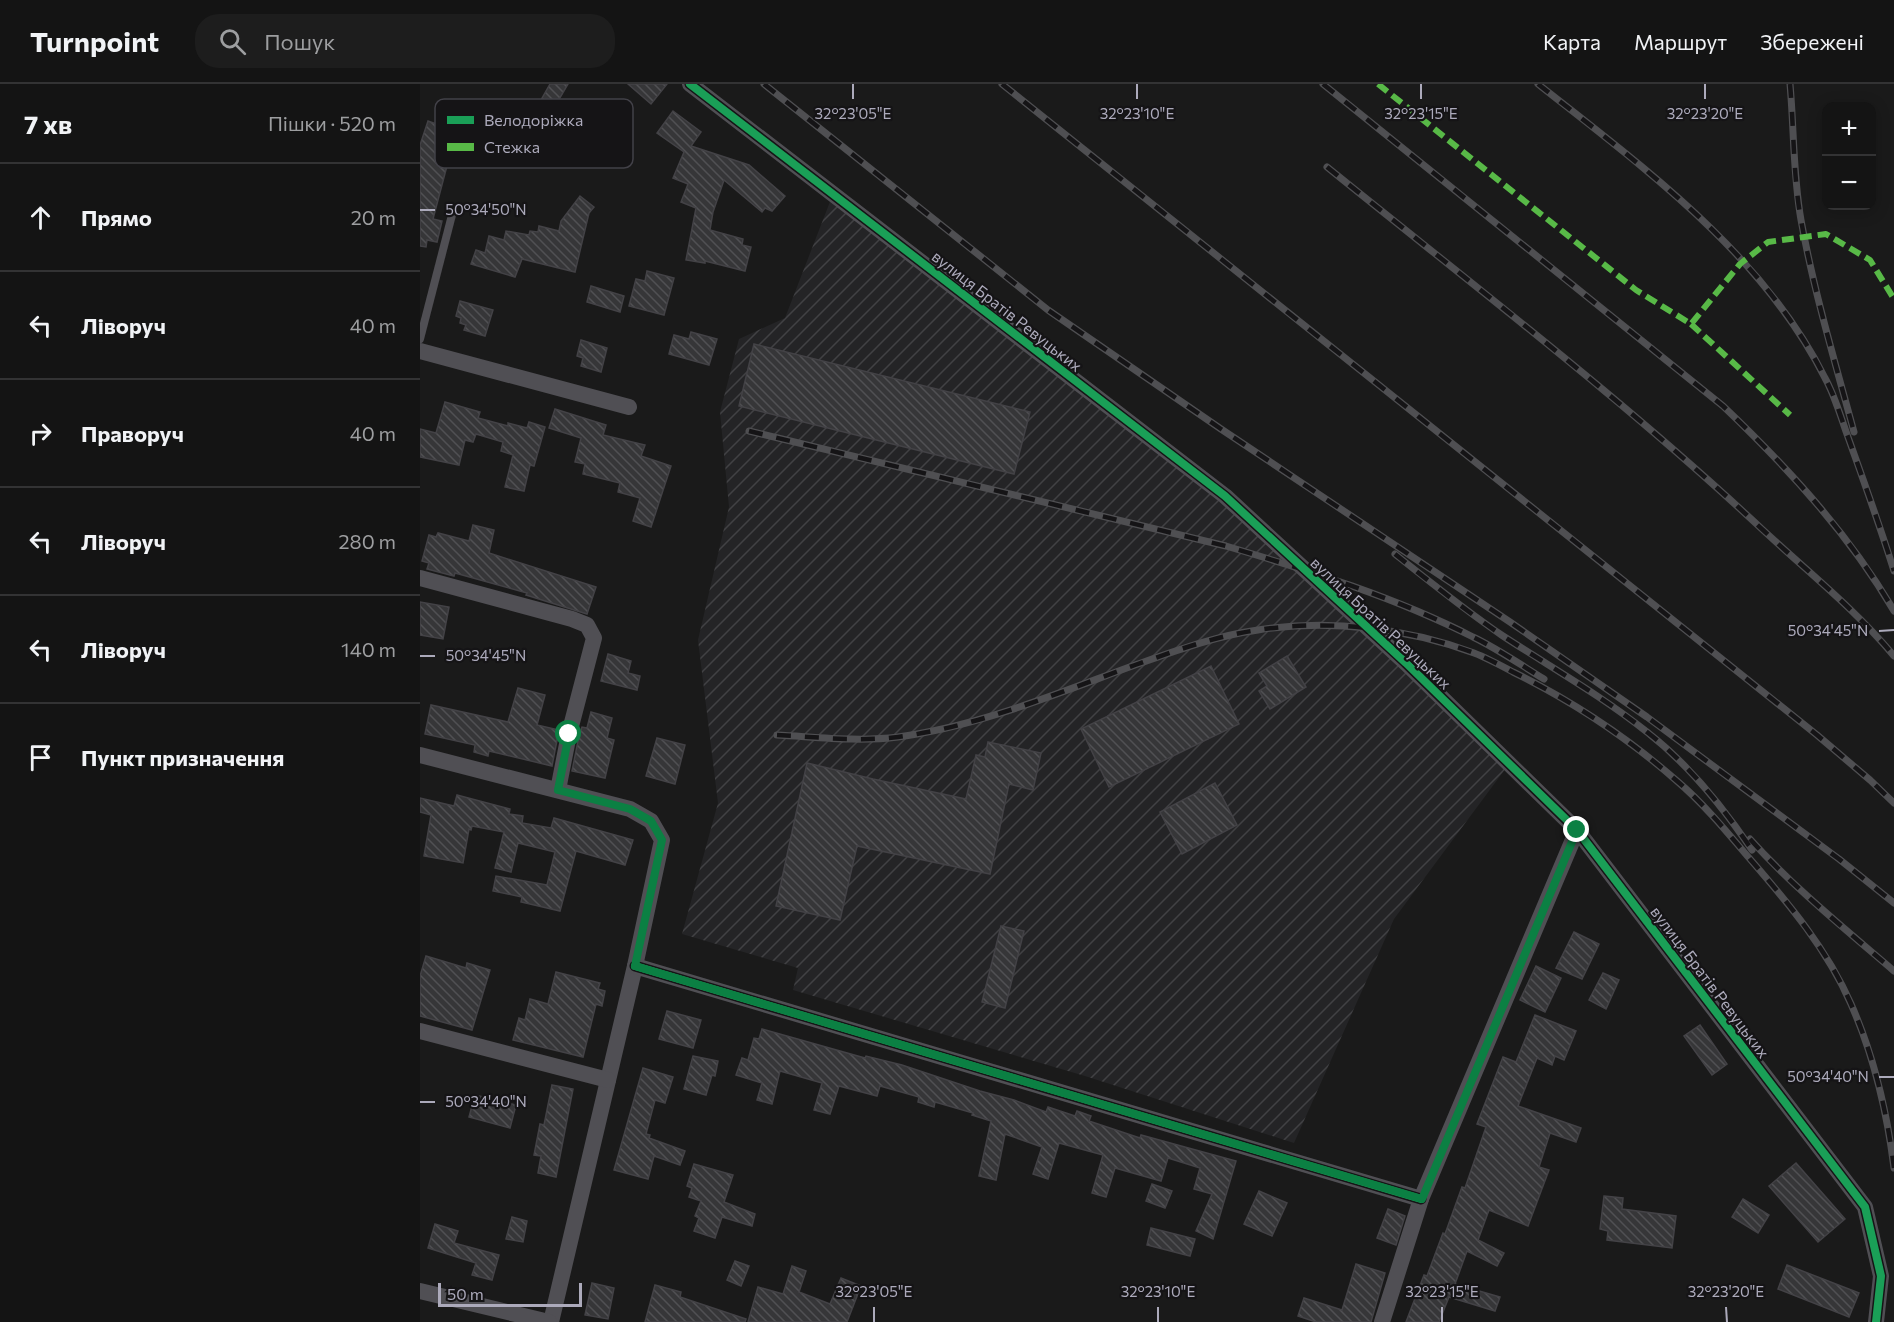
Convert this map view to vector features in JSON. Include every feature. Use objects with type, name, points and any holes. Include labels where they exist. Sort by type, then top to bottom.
[{"type":"street","name":"вулиця Братів Ревуцьких","points":[[690,84],[1225,496],[1406,663],[1577,830],[1864,1207],[1881,1276],[1876,1322]]},
{"type":"street","points":[[420,351],[629,407]]},
{"type":"street","points":[[420,578],[587,625],[594,638],[569,734],[558,790]]},
{"type":"street","points":[[420,755],[630,809],[651,821],[662,840],[635,966],[550,1322],[420,1291]]},
{"type":"street","points":[[1382,1322],[1422,1199],[1577,830]]},
{"type":"street","points":[[635,966],[1422,1199]]},
{"type":"street","points":[[420,1031],[608,1080]]},
{"type":"lane","points":[[420,339],[452,215]]},
{"type":"shaded area","points":[[833,194],[1225,496],[1509,764],[1394,919],[1294,1143],[1085,1076],[793,990],[798,968],[682,934],[718,803],[698,640],[729,507],[720,412],[739,339],[785,318]]},
{"type":"building","points":[[550,84],[568,84],[559,99],[542,99]]},
{"type":"building","points":[[628,84],[667,84],[651,104]]},
{"type":"building","points":[[673,111],[701,132],[691,146],[749,165],[785,196],[772,211],[765,208],[762,212],[724,180],[713,212],[710,230],[743,239],[742,245],[751,247],[745,271],[705,261],[705,263],[686,260],[696,208],[681,202],[688,184],[673,178],[684,152],[657,133]]},
{"type":"building","points":[[428,121],[435,124],[435,168],[446,168],[433,219],[442,221],[437,242],[427,240],[426,247],[420,246],[420,145]]},
{"type":"building","points":[[580,196],[594,207],[589,213],[575,272],[522,259],[515,277],[471,264],[476,250],[485,253],[489,236],[504,240],[506,231],[529,235],[530,231],[538,232],[539,226],[559,231],[561,221]]},
{"type":"building","points":[[647,271],[674,278],[664,315],[629,306],[636,279],[645,281]]},
{"type":"building","points":[[591,286],[624,296],[620,312],[587,302]]},
{"type":"building","points":[[460,301],[493,310],[485,336],[464,330],[466,325],[460,323],[461,318],[456,316]]},
{"type":"building","points":[[691,332],[717,339],[709,365],[669,354],[674,335],[689,339]]},
{"type":"building","points":[[581,340],[607,348],[601,372],[581,366],[583,358],[577,356]]},
{"type":"building","points":[[754,344],[1030,412],[1014,474],[739,406]]},
{"type":"building","points":[[445,402],[480,412],[478,418],[508,426],[508,423],[527,428],[529,422],[545,427],[534,466],[530,465],[524,491],[505,487],[513,455],[501,451],[503,442],[476,434],[473,442],[465,440],[459,465],[420,457],[420,429],[436,433]]},
{"type":"building","points":[[555,409],[606,425],[603,435],[645,445],[641,456],[671,466],[651,527],[633,521],[640,498],[618,492],[620,483],[583,474],[585,464],[575,462],[581,438],[549,428]]},
{"type":"building","points":[[473,525],[494,530],[489,553],[596,587],[587,614],[526,595],[527,593],[455,573],[454,576],[427,569],[429,563],[422,561],[429,535],[436,537],[438,533],[469,541]]},
{"type":"building","points":[[420,602],[449,607],[443,639],[420,635]]},
{"type":"building","points":[[608,654],[631,661],[628,673],[640,676],[637,690],[601,681]]},
{"type":"building","points":[[1287,656],[1306,687],[1270,709],[1259,691],[1267,686],[1259,673]]},
{"type":"building","points":[[1211,666],[1239,724],[1109,787],[1081,729]]},
{"type":"building","points":[[518,688],[545,695],[537,725],[559,730],[552,766],[489,751],[488,756],[474,752],[475,745],[425,734],[431,705],[508,722]]},
{"type":"building","points":[[591,712],[612,718],[607,738],[614,740],[605,778],[572,771],[579,736],[582,727],[587,728]]},
{"type":"building","points":[[657,738],[685,745],[675,784],[646,776]]},
{"type":"building","points":[[988,742],[1041,753],[1033,790],[1009,784],[990,874],[857,846],[840,920],[776,906],[807,763],[966,799],[976,755],[985,757]]},
{"type":"building","points":[[1215,783],[1237,825],[1182,854],[1160,812]]},
{"type":"building","points":[[457,795],[510,809],[509,814],[523,816],[522,823],[551,828],[554,818],[633,840],[625,865],[576,851],[560,911],[521,902],[522,897],[493,891],[496,876],[547,885],[555,852],[518,843],[511,872],[495,868],[504,832],[472,826],[471,830],[469,829],[463,863],[424,856],[431,815],[420,812],[420,798],[454,806]]},
{"type":"building","points":[[1001,926],[1024,931],[1005,1008],[982,1002]]},
{"type":"building","points":[[1574,932],[1599,944],[1582,979],[1556,968]]},
{"type":"building","points":[[426,956],[466,968],[467,963],[490,970],[472,1030],[420,1016],[420,976]]},
{"type":"building","points":[[1536,966],[1561,978],[1545,1012],[1520,1000]]},
{"type":"building","points":[[556,972],[600,983],[598,989],[605,991],[602,1006],[596,1004],[583,1057],[513,1040],[519,1018],[525,1020],[530,999],[548,1004]]},
{"type":"building","points":[[1603,973],[1619,980],[1606,1009],[1589,1000]]},
{"type":"building","points":[[667,1011],[701,1020],[693,1048],[659,1039]]},
{"type":"building","points":[[1535,1015],[1576,1031],[1564,1060],[1555,1056],[1552,1065],[1537,1058],[1518,1106],[1581,1128],[1576,1142],[1550,1133],[1539,1167],[1549,1170],[1528,1226],[1489,1210],[1478,1240],[1504,1253],[1497,1266],[1467,1251],[1455,1284],[1500,1297],[1495,1311],[1449,1297],[1439,1322],[1406,1322],[1424,1275],[1427,1276],[1443,1233],[1445,1234],[1462,1187],[1465,1188],[1486,1127],[1477,1124],[1503,1057],[1516,1062]]},
{"type":"building","points":[[1700,1025],[1727,1064],[1712,1075],[1684,1036]]},
{"type":"building","points":[[762,1029],[865,1058],[866,1056],[902,1065],[1046,1112],[1048,1107],[1075,1116],[1077,1111],[1091,1116],[1089,1121],[1140,1138],[1141,1135],[1236,1161],[1213,1239],[1196,1231],[1212,1194],[1194,1189],[1200,1168],[1168,1158],[1161,1181],[1115,1168],[1106,1197],[1092,1193],[1103,1155],[1059,1143],[1048,1179],[1033,1174],[1042,1147],[1005,1134],[996,1180],[979,1176],[991,1121],[935,1102],[934,1107],[918,1102],[919,1097],[880,1086],[877,1096],[839,1086],[830,1114],[814,1110],[822,1083],[780,1071],[772,1104],[757,1100],[762,1083],[736,1075],[742,1058],[748,1060],[754,1038],[759,1039]]},
{"type":"building","points":[[693,1056],[718,1061],[715,1076],[712,1075],[706,1095],[684,1089]]},
{"type":"building","points":[[643,1068],[673,1077],[665,1103],[655,1100],[646,1134],[650,1135],[649,1138],[685,1151],[680,1165],[654,1156],[648,1179],[614,1170]]},
{"type":"building","points":[[552,1085],[573,1089],[556,1177],[538,1173],[541,1156],[534,1155],[540,1124],[544,1125]]},
{"type":"building","points":[[475,1095],[516,1105],[510,1128],[469,1117]]},
{"type":"building","points":[[1796,1163],[1845,1219],[1818,1242],[1769,1186]]},
{"type":"building","points":[[694,1164],[733,1175],[724,1202],[755,1214],[752,1226],[722,1217],[715,1238],[694,1231],[699,1218],[695,1216],[701,1201],[689,1197],[692,1188],[687,1186]]},
{"type":"building","points":[[1152,1184],[1172,1191],[1165,1208],[1146,1201]]},
{"type":"building","points":[[1259,1191],[1287,1203],[1272,1236],[1244,1224]]},
{"type":"building","points":[[1604,1196],[1623,1198],[1622,1209],[1676,1216],[1672,1248],[1607,1240],[1608,1231],[1600,1229]]},
{"type":"building","points":[[1743,1199],[1769,1215],[1758,1233],[1732,1217]]},
{"type":"building","points":[[1388,1209],[1405,1216],[1396,1245],[1377,1238]]},
{"type":"building","points":[[512,1217],[527,1221],[523,1242],[506,1239]]},
{"type":"building","points":[[435,1224],[458,1231],[454,1243],[499,1255],[492,1280],[472,1275],[476,1263],[428,1248]]},
{"type":"building","points":[[1151,1228],[1195,1239],[1190,1256],[1147,1245]]},
{"type":"building","points":[[735,1261],[749,1266],[741,1286],[727,1280]]},
{"type":"building","points":[[1356,1264],[1385,1273],[1371,1322],[1316,1322],[1298,1316],[1304,1298],[1342,1310]]},
{"type":"building","points":[[1787,1265],[1859,1293],[1849,1317],[1778,1289]]},
{"type":"building","points":[[792,1266],[806,1271],[799,1292],[830,1304],[841,1278],[861,1286],[847,1322],[748,1322],[758,1287],[783,1294]]},
{"type":"building","points":[[592,1283],[614,1288],[608,1319],[585,1315]]},
{"type":"building","points":[[655,1285],[681,1292],[680,1297],[746,1319],[745,1322],[645,1322]]},
{"type":"railway","points":[[764,84],[1048,310],[1647,717],[1839,859],[1894,903]]},
{"type":"railway","points":[[1002,84],[1817,735],[1894,803]]},
{"type":"railway","points":[[1323,84],[1723,406],[1771,453],[1816,503],[1857,555],[1894,611]]},
{"type":"railway","points":[[1538,84],[1619,148],[1698,216],[1769,292],[1799,333],[1832,392],[1894,571]]},
{"type":"railway","points":[[1790,84],[1795,169],[1801,220],[1818,300],[1854,432]]},
{"type":"railway","points":[[1327,167],[1603,390],[1711,482],[1831,591],[1894,656]]},
{"type":"railway","points":[[749,431],[1226,546],[1289,565],[1413,609],[1491,647],[1544,679]]},
{"type":"railway","points":[[1395,554],[1503,636],[1612,706],[1662,744],[1704,787],[1752,850]]},
{"type":"railway","points":[[777,735],[868,739],[929,732],[989,717],[1195,644],[1258,630],[1312,625],[1368,628],[1422,637],[1474,653],[1557,695],[1599,721],[1639,750],[1697,799],[1779,893],[1831,964],[1851,1004],[1878,1085],[1888,1126],[1894,1168]]},
{"type":"railway","points":[[1750,839],[1802,891],[1894,971]]},
{"type":"marked path","points":[[1378,84],[1636,290],[1691,324],[1740,264],[1768,242],[1826,234],[1870,260],[1894,299]]},
{"type":"marked path","points":[[1691,324],[1790,415]]},
{"type":"cycle path","points":[[690,84],[1225,496],[1406,663],[1577,830],[1865,1207],[1881,1276],[1876,1322]]},
{"type":"cycle path","points":[[635,966],[1421,1199]]},
{"type":"route","points":[[569,734],[558,790],[630,809],[651,821],[662,840],[635,966],[1422,1199],[1577,830]]}]
